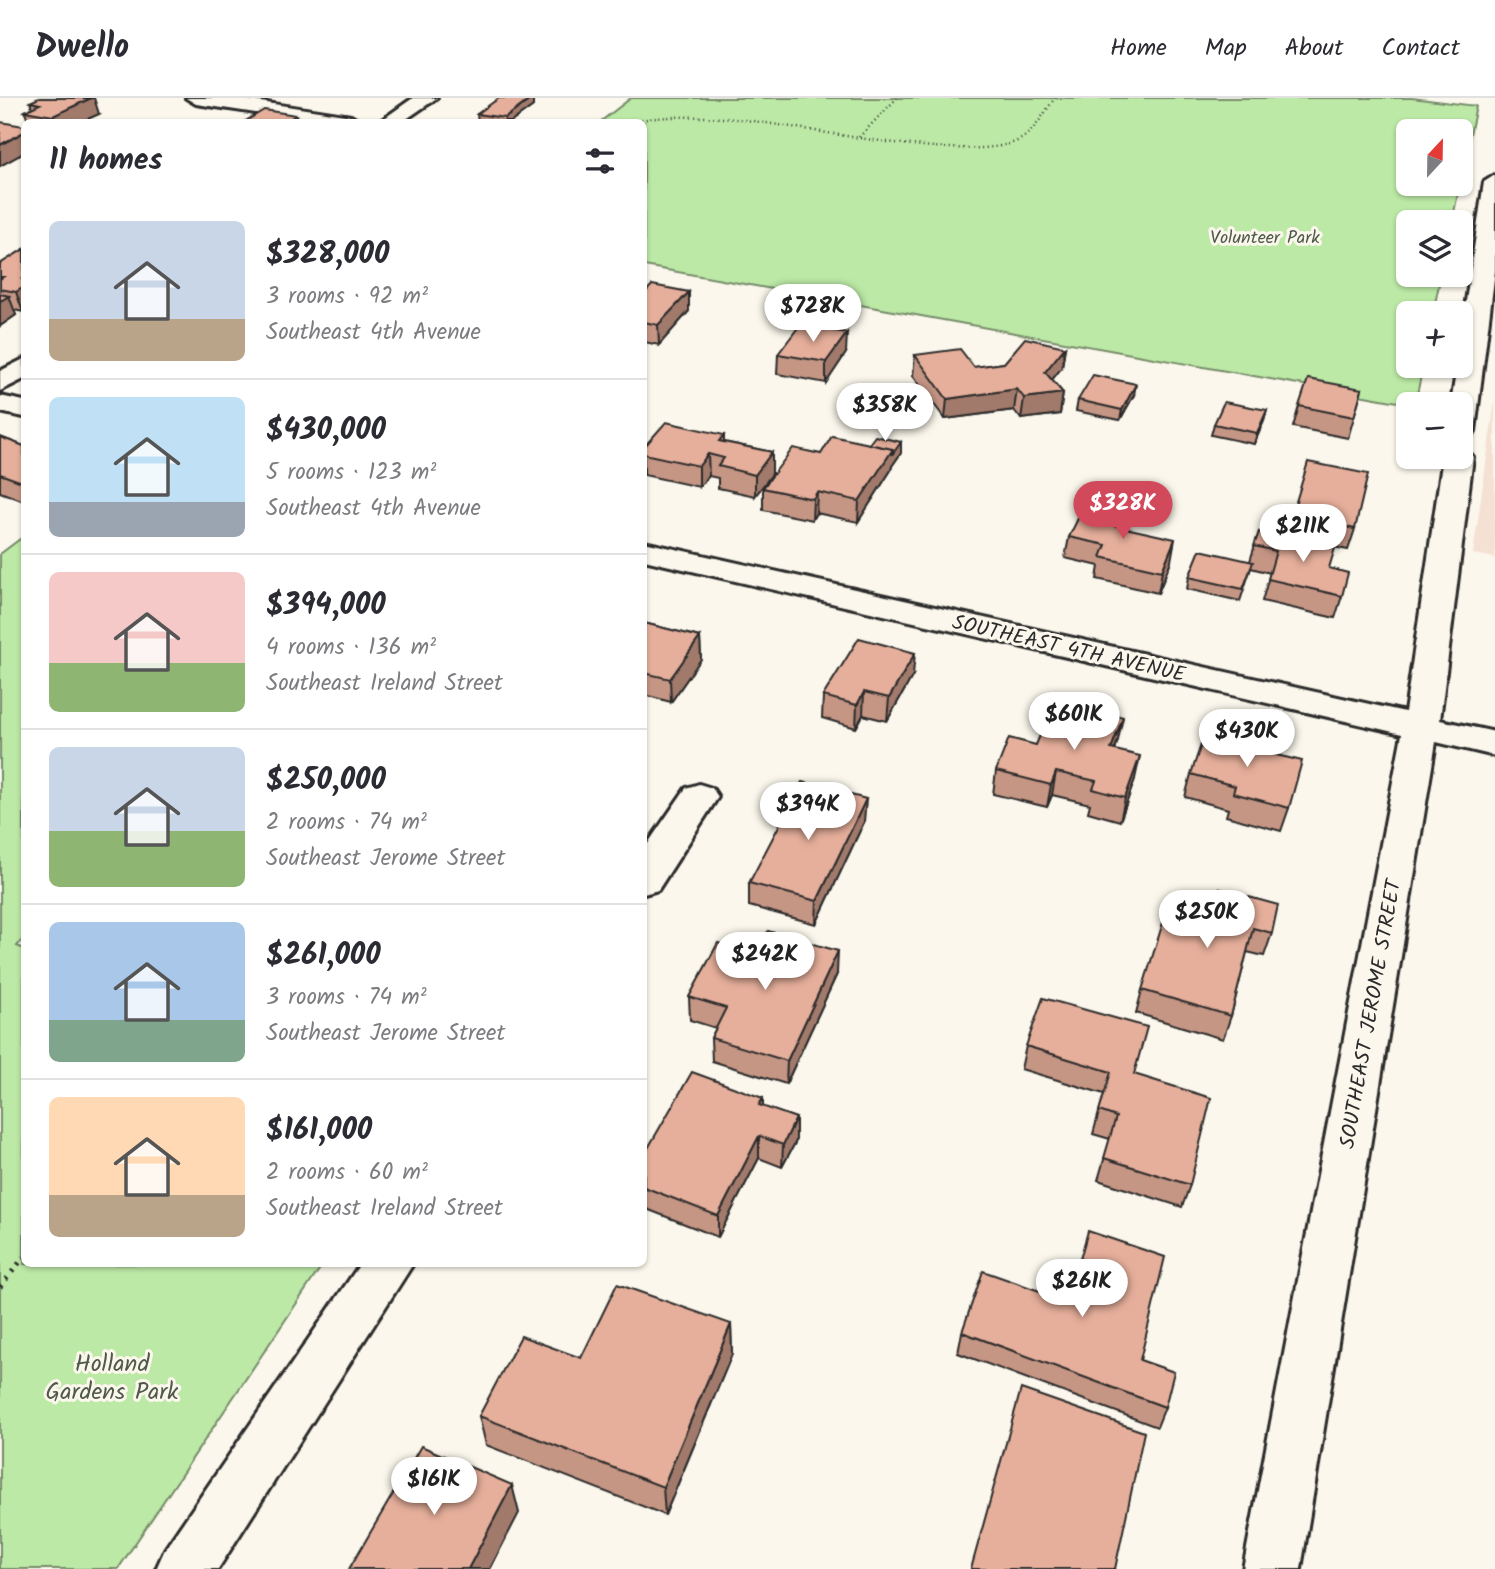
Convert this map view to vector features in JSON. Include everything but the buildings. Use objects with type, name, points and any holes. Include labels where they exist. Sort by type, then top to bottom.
[{"type":"street","points":[[196,98],[332,119]]},
{"type":"street","points":[[394,119],[426,98]]},
{"type":"street","points":[[1466,392],[1495,183]]},
{"type":"street","points":[[0,383],[21,369]]},
{"type":"street","points":[[0,404],[21,408]]},
{"type":"street","name":"SOUTHEAST JEROME STREET","points":[[1272,1569],[1421,726],[1456,469]]},
{"type":"street","name":"SOUTHEAST 4TH AVENUE","points":[[647,552],[1495,744]]},
{"type":"street","points":[[647,875],[699,797]]},
{"type":"street","points":[[185,1569],[386,1267]]},
{"type":"path","points":[[858,137],[897,98]]},
{"type":"path","points":[[645,119],[667,115],[736,118],[918,145],[988,149],[1021,139],[1055,98]]},
{"type":"path","points":[[0,1287],[21,1261]]},
{"type":"shaded area","points":[[1495,400],[1495,558],[1473,554]]},
{"type":"green space","name":"Volunteer Park","points":[[631,98],[1412,98],[1476,106],[1473,119],[1396,119],[1396,196],[1457,196],[1455,210],[1396,210],[1396,287],[1438,287],[1436,301],[1396,301],[1396,378],[1420,378],[1418,392],[1396,392],[1396,402],[647,267],[647,119],[604,119]]},
{"type":"green space","name":"Holland Gardens Park","points":[[21,538],[21,941],[17,946],[21,948],[21,1267],[321,1267],[118,1569],[0,1569],[0,554]]}]
